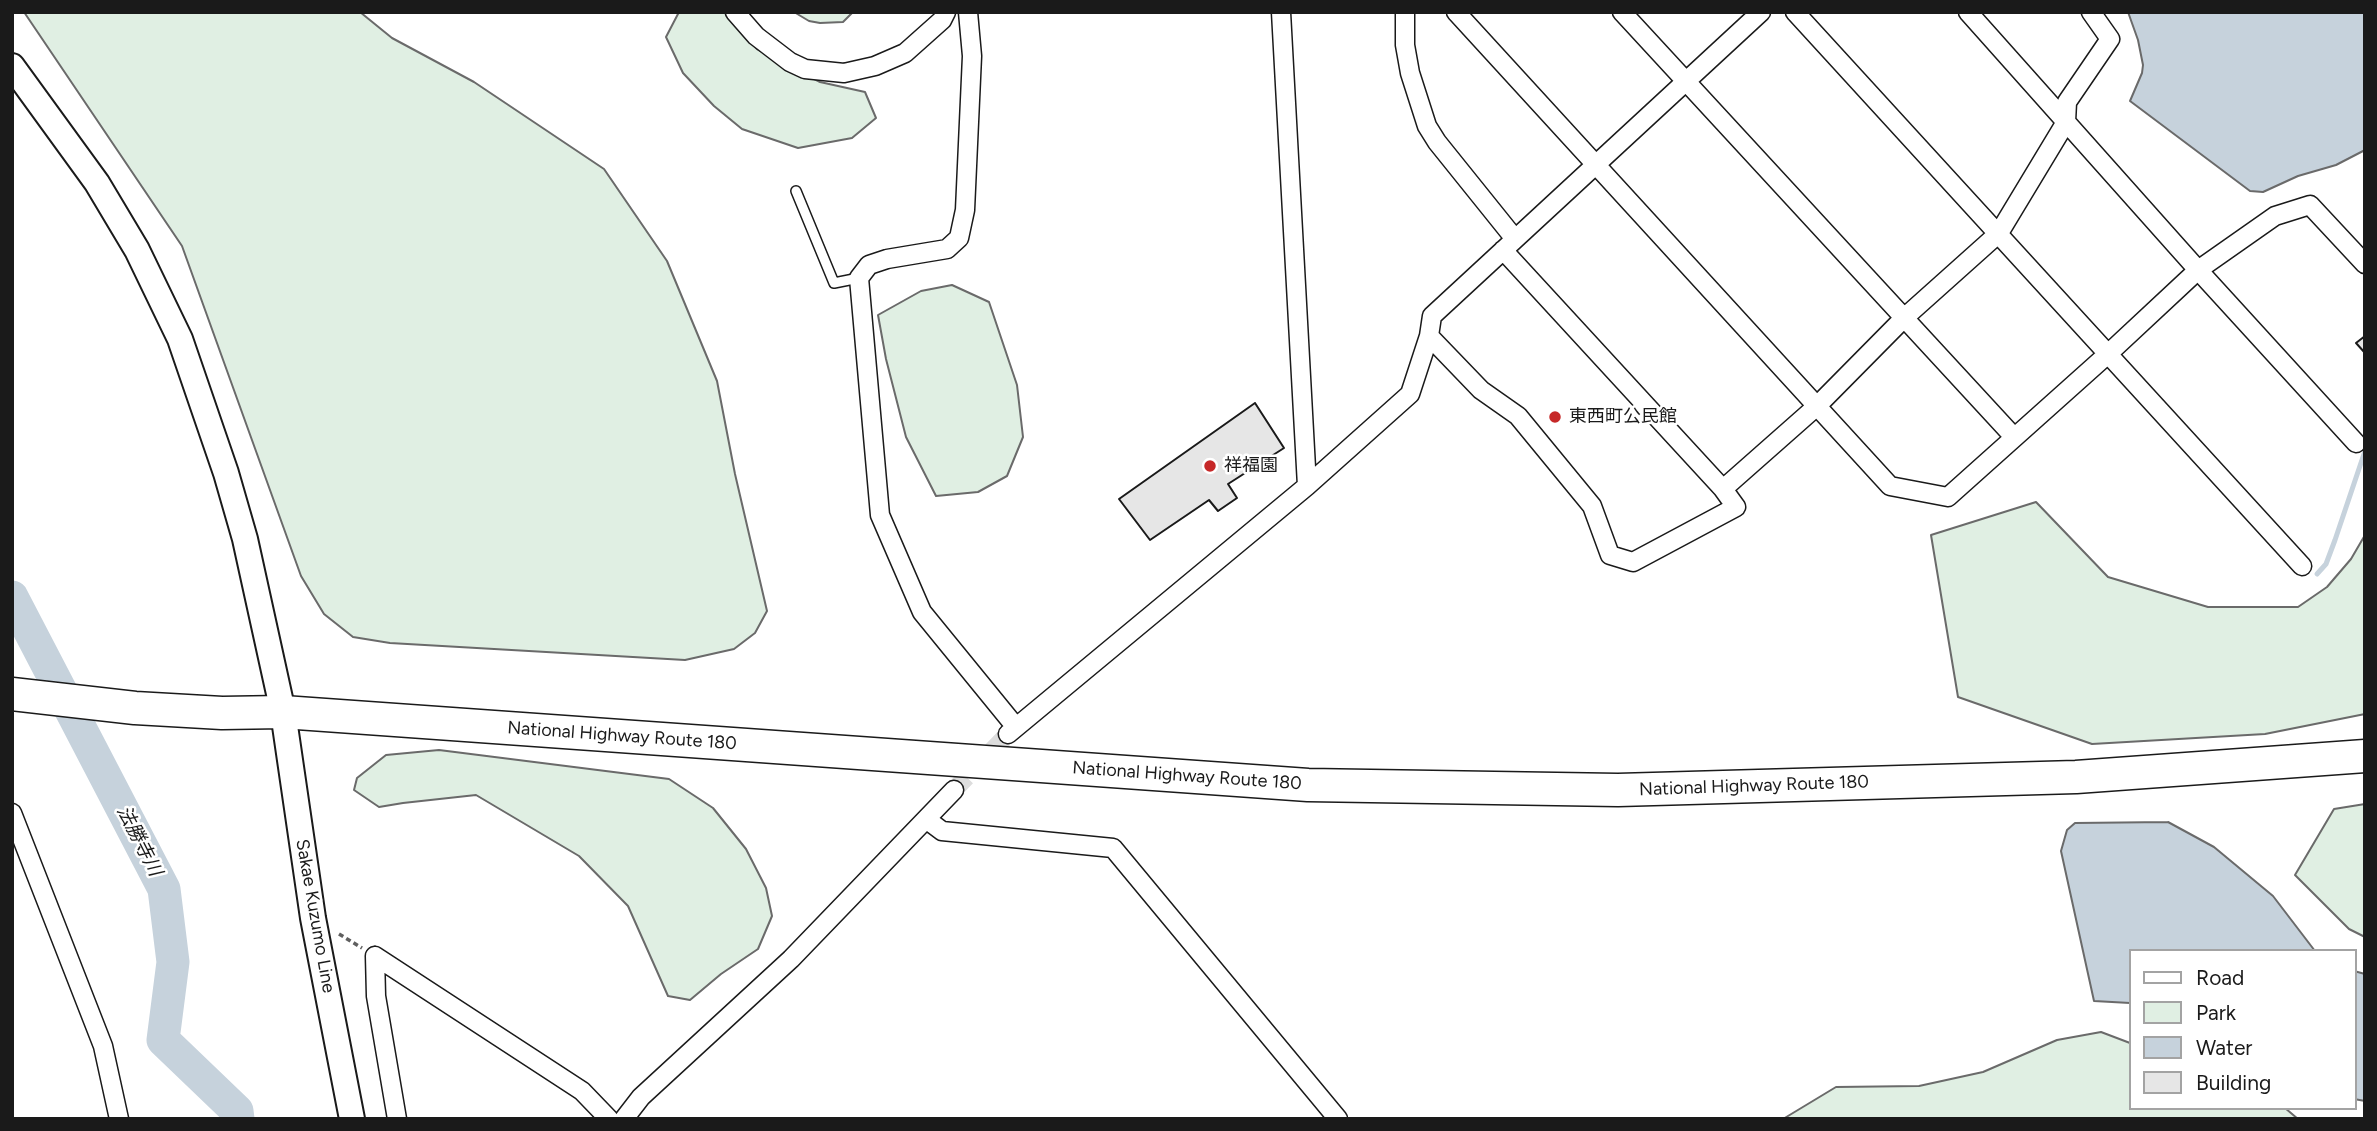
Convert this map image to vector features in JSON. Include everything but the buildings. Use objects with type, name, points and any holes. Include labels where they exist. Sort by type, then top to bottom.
[{"type":"highway","name":"National Highway Route 180","points":[[12,694],[135,709],[222,713],[283,712],[1308,785],[1618,790],[2076,777],[2365,756]]},
{"type":"street","points":[[735,12],[756,36],[790,62],[805,69],[844,73],[875,66],[905,53],[942,20],[946,12]]},
{"type":"street","points":[[968,12],[972,56],[965,210],[958,238],[947,249],[887,259],[869,265],[859,278],[880,515],[922,612],[1012,730],[1307,486],[1410,394],[1429,336],[1432,316],[1761,12]]},
{"type":"street","points":[[1281,12],[1307,486]]},
{"type":"street","points":[[1405,12],[1405,45],[1410,73],[1427,126],[1437,142],[1509,245],[1737,507],[1633,562],[1610,555],[1592,506],[1518,416],[1481,390],[1429,336]]},
{"type":"street","points":[[1456,12],[1890,486],[1948,497],[2198,270],[2275,216],[2310,205],[2365,264]]},
{"type":"street","points":[[1622,12],[2014,437]]},
{"type":"street","points":[[1795,12],[2302,566]]},
{"type":"street","points":[[1968,12],[2198,270],[2357,443]]},
{"type":"street","points":[[1723,489],[1817,406],[1903,318],[1999,233],[2066,122],[2067,102],[2109,39],[2091,12]]},
{"type":"street","name":"Sakae Kuzumo Line","points":[[12,66],[97,183],[137,250],[180,339],[226,473],[244,539],[283,712],[313,918],[352,1119]]},
{"type":"street","points":[[624,1119],[641,1097],[791,959],[954,790]]},
{"type":"street","points":[[12,813],[103,1046],[119,1119]]},
{"type":"street","points":[[926,819],[942,831],[1113,848],[1338,1119]]},
{"type":"street","points":[[375,956],[376,996],[397,1119]]},
{"type":"street","points":[[375,956],[582,1091],[609,1119]]},
{"type":"lane","points":[[796,191],[834,283],[859,278]]},
{"type":"path","points":[[313,918],[375,956]]},
{"type":"green space","points":[[24,12],[360,12],[392,38],[474,82],[604,169],[667,261],[717,381],[735,474],[767,611],[755,633],[734,649],[685,660],[390,643],[353,637],[324,614],[301,576],[182,246]]},
{"type":"green space","points":[[679,12],[724,12],[757,49],[820,82],[865,92],[876,118],[852,138],[798,148],[742,129],[714,106],[683,73],[666,37]]},
{"type":"green space","points":[[794,12],[853,12],[843,22],[820,23],[809,21]]},
{"type":"green space","points":[[952,285],[989,302],[1017,385],[1023,437],[1007,476],[978,492],[936,496],[906,437],[878,315],[921,291]]},
{"type":"green space","points":[[2036,502],[2108,577],[2208,607],[2298,607],[2327,587],[2351,559],[2365,535],[2365,714],[2265,734],[2092,744],[1958,697],[1931,535]]},
{"type":"green space","points":[[439,750],[669,779],[713,808],[746,849],[766,888],[772,916],[758,949],[721,974],[690,1000],[668,996],[628,906],[579,856],[476,795],[379,807],[354,790],[357,778],[386,755]]},
{"type":"green space","points":[[2365,804],[2365,937],[2349,929],[2295,875],[2334,809]]},
{"type":"green space","points":[[2101,1032],[2128,1042],[2128,1110],[2287,1110],[2298,1119],[1783,1119],[1836,1087],[1919,1086],[1983,1072],[2057,1040]]},
{"type":"water","points":[[2128,12],[2365,12],[2365,150],[2336,165],[2298,176],[2263,192],[2250,191],[2130,101],[2143,65]]},
{"type":"water","points":[[2168,822],[2214,847],[2273,896],[2313,949],[2128,949],[2128,1003],[2094,1001],[2061,851],[2067,830],[2075,823]]},
{"type":"water","points":[[2356,972],[2365,974],[2365,1101],[2356,1099]]},
{"type":"waterway","points":[[2317,574],[2326,564],[2365,451]]},
{"type":"waterway","name":"法勝寺川","points":[[12,597],[164,889],[173,962],[163,1040],[237,1111],[238,1119]]},
{"type":"tunnel","points":[[954,790],[1008,734]]},
{"type":"place","name":"東西町公民館","points":[[1555,417]]},
{"type":"place","name":"祥福園","points":[[1210,466]]}]
